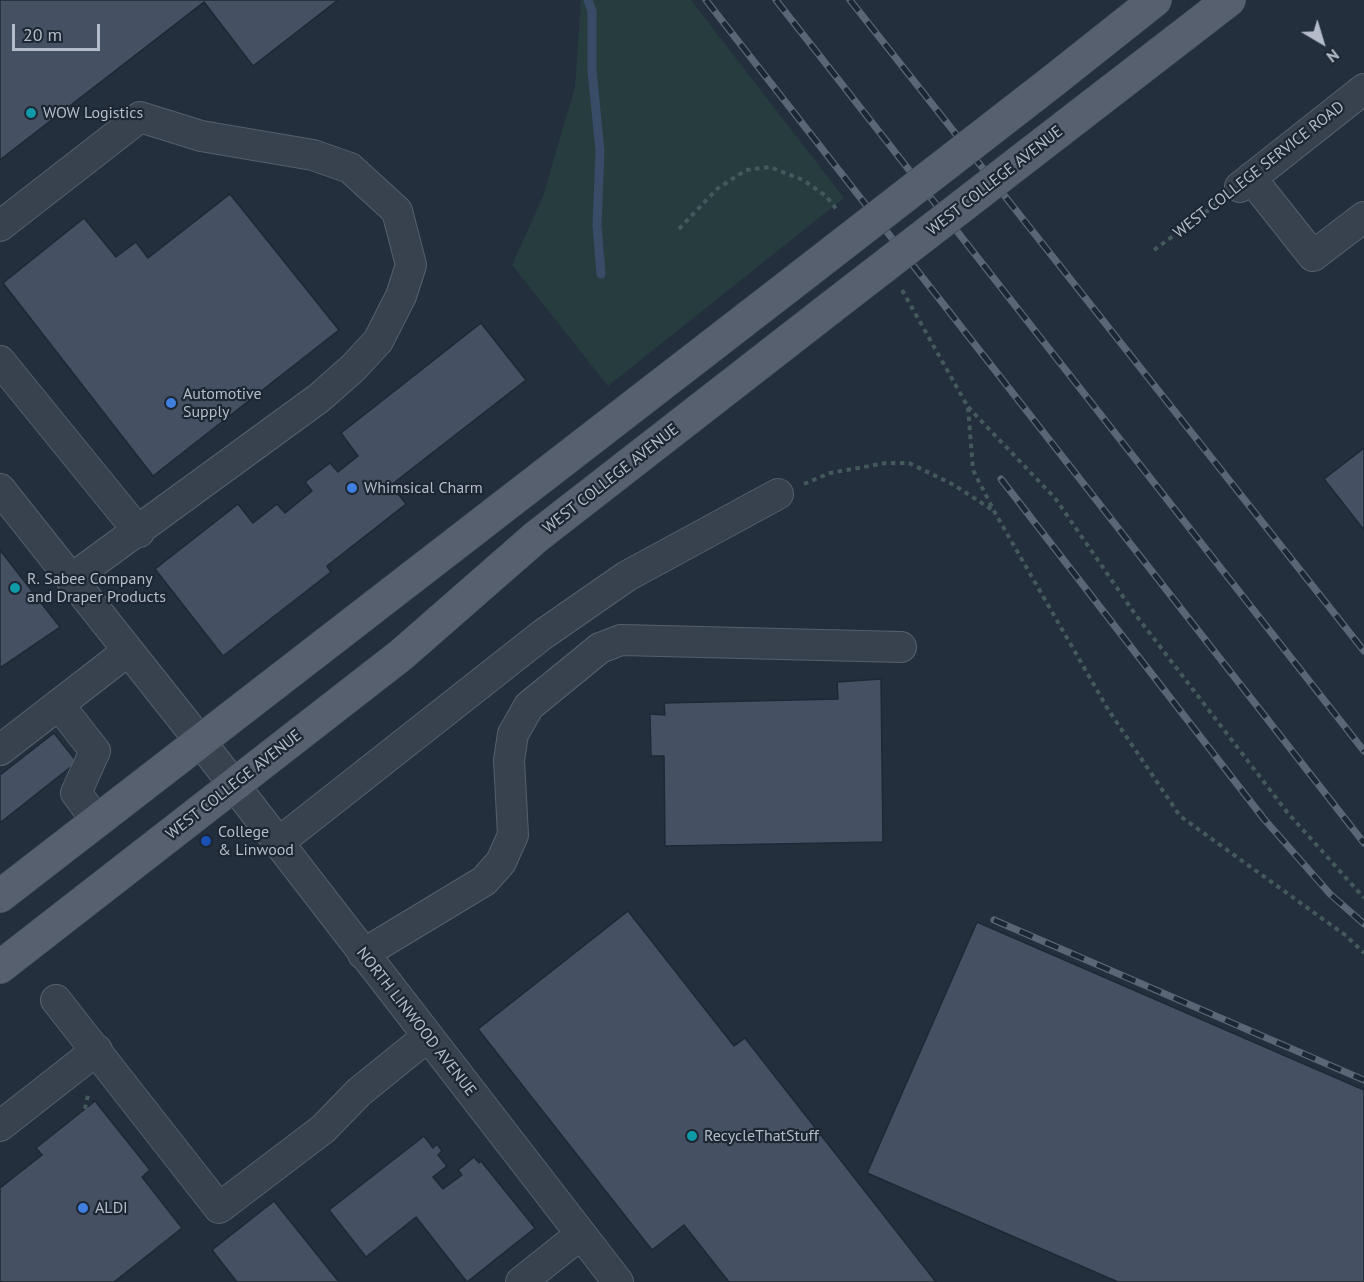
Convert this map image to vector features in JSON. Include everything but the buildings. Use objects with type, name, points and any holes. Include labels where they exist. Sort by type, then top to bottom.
[{"type":"main road","name":"WEST COLLEGE AVENUE","points":[[0,967],[217,763],[803,275],[1155,0]]},
{"type":"main road","name":"WEST COLLEGE AVENUE","points":[[0,896],[97,821],[217,763],[400,655],[536,537],[1229,0]]},
{"type":"street","name":"WEST COLLEGE SERVICE ROAD","points":[[1246,182],[1364,89]]},
{"type":"street","points":[[0,226],[140,117],[201,136],[314,155],[350,168],[397,211],[411,265],[401,296],[378,342],[353,368],[319,398],[71,579]]},
{"type":"street","points":[[1246,182],[1313,256],[1364,217]]},
{"type":"street","points":[[0,361],[139,531]]},
{"type":"street","name":"NORTH LINWOOD AVENUE","points":[[0,489],[217,763],[618,1282]]},
{"type":"street","points":[[278,843],[542,635],[627,576],[778,494]]},
{"type":"street","points":[[363,954],[484,881],[501,862],[513,835],[509,760],[513,734],[530,706],[600,648],[621,640],[901,647]]},
{"type":"street","points":[[0,750],[128,651]]},
{"type":"street","points":[[59,705],[95,751],[76,793],[97,821]]},
{"type":"street","points":[[56,1000],[219,1208],[323,1128],[359,1092],[428,1037]]},
{"type":"street","points":[[0,1126],[97,1050]]},
{"type":"street","points":[[521,1282],[580,1235]]},
{"type":"path","points":[[679,229],[717,189],[746,170],[770,167],[803,180],[826,196],[840,214]]},
{"type":"path","name":"WEST COLLEGE SERVICE ROAD","points":[[1154,250],[1246,182]]},
{"type":"path","points":[[897,284],[932,341],[968,407],[1055,498],[1135,614],[1280,802],[1364,898]]},
{"type":"path","points":[[968,407],[974,470],[994,511],[1109,711],[1180,816],[1345,935],[1364,953]]},
{"type":"path","points":[[778,494],[830,473],[886,463],[909,463],[954,485],[994,511]]},
{"type":"green space","points":[[581,0],[691,0],[844,198],[608,386],[512,265],[543,196],[575,87]]},
{"type":"waterway","points":[[588,0],[592,11],[592,70],[600,151],[597,225],[601,274]]},
{"type":"railway","points":[[706,0],[1364,843]]},
{"type":"railway","points":[[776,0],[1364,751]]},
{"type":"railway","points":[[850,0],[1364,651]]},
{"type":"railway","points":[[1001,479],[1264,819],[1330,894],[1364,924]]},
{"type":"railway","points":[[994,920],[1364,1080]]},
{"type":"place","name":"WOW Logistics","points":[[31,113]]},
{"type":"place","name":"Automotive Supply","points":[[171,403]]},
{"type":"place","name":"Whimsical Charm","points":[[352,488]]},
{"type":"place","name":"R. Sabee Company and Draper Products","points":[[15,588]]},
{"type":"place","name":"College & Linwood","points":[[206,841]]},
{"type":"place","name":"RecycleThatStuff","points":[[692,1136]]},
{"type":"place","name":"ALDI","points":[[83,1208]]}]
